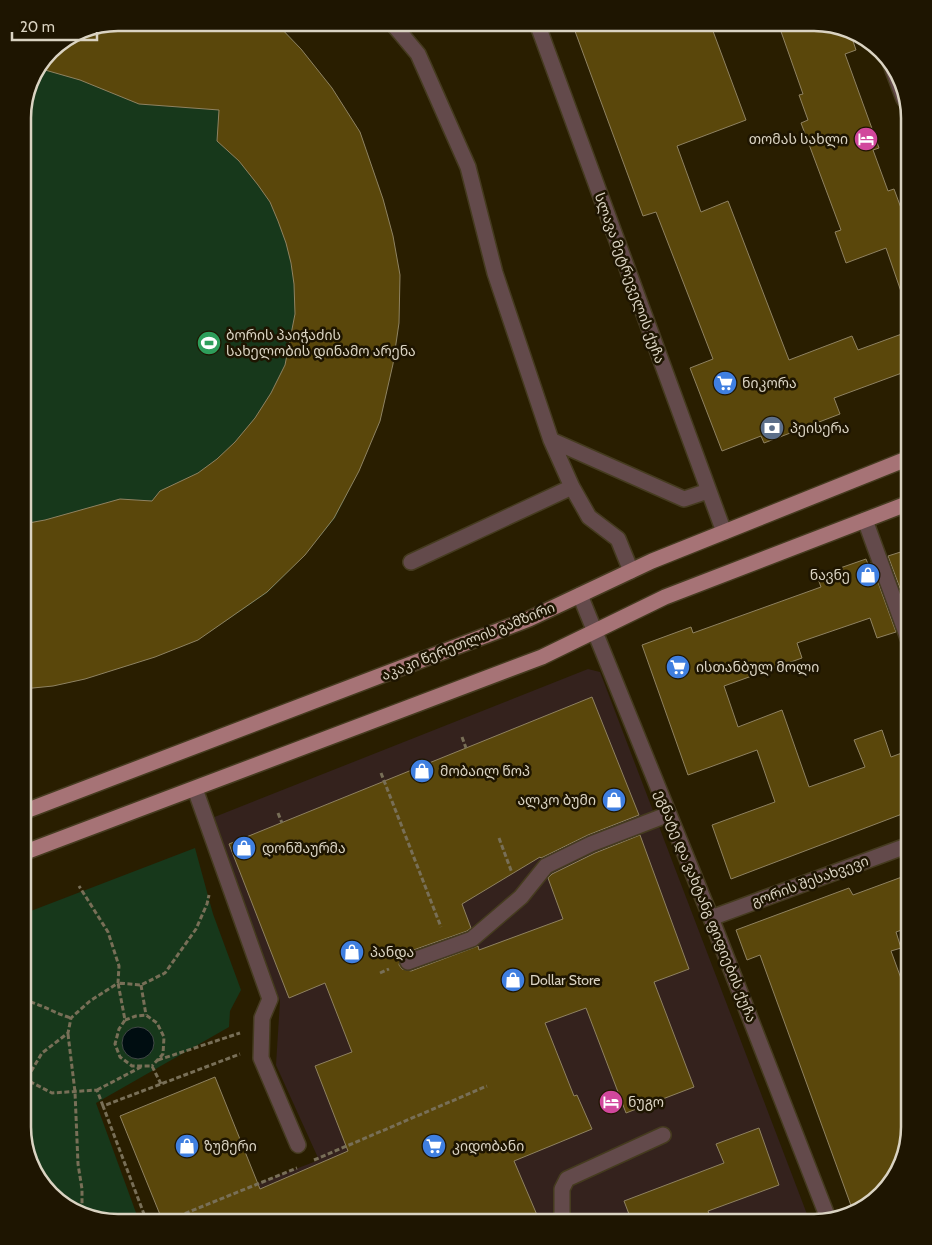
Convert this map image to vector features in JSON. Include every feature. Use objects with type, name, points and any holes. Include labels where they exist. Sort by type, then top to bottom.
[{"type":"main road","name":"აკაკი წერეთლის გამზირი","points":[[31,809],[529,619],[631,571],[901,462]]},
{"type":"main road","points":[[31,851],[542,657],[665,597],[901,506]]},
{"type":"street","points":[[399,31],[418,54],[468,167],[496,273],[551,440],[572,487],[590,517],[618,539],[631,571]]},
{"type":"street","name":"სლავა მეტრეველის ქუჩა","points":[[540,31],[724,532]]},
{"type":"street","points":[[551,440],[684,499],[708,491]]},
{"type":"street","points":[[411,562],[572,487]]},
{"type":"street","points":[[865,520],[901,617]]},
{"type":"street","name":"ეგნატე და ვახტანგ ფიფიების ქუჩა","points":[[580,595],[711,918],[826,1213]]},
{"type":"street","points":[[194,789],[270,999],[262,1018],[261,1058],[298,1145]]},
{"type":"street","points":[[408,962],[448,946],[472,939],[521,897],[546,866],[591,844],[669,814]]},
{"type":"street","name":"გორის შესახვევი","points":[[711,918],[901,848]]},
{"type":"street","points":[[562,1214],[562,1189],[567,1179],[663,1135]]},
{"type":"path","points":[[462,737],[466,748]]},
{"type":"path","points":[[381,773],[448,946]]},
{"type":"path","points":[[278,813],[282,823]]},
{"type":"path","points":[[500,838],[521,897]]},
{"type":"path","points":[[79,886],[108,932],[120,966],[118,982],[125,1020]]},
{"type":"path","points":[[82,1206],[75,1092],[68,1034],[71,1018],[90,1001],[118,982],[141,985],[165,973],[196,928],[207,904],[209,890]]},
{"type":"path","points":[[141,985],[146,1015]]},
{"type":"path","points":[[31,1002],[56,1014],[71,1018]]},
{"type":"path","points":[[146,1015],[157,1023],[164,1037],[163,1054],[152,1066],[132,1066],[120,1058],[114,1044],[119,1029],[125,1020],[146,1015]]},
{"type":"path","points":[[158,1060],[262,1026]]},
{"type":"path","points":[[31,1069],[42,1053],[68,1034]]},
{"type":"path","points":[[103,1106],[261,1046]]},
{"type":"path","points":[[31,1082],[52,1093],[97,1090],[142,1066]]},
{"type":"path","points":[[152,1066],[161,1084]]},
{"type":"path","points":[[183,1214],[406,1121],[456,1097],[487,1086]]},
{"type":"path","points":[[97,1090],[144,1214]]},
{"type":"path","points":[[404,1117],[406,1121]]},
{"type":"shaded area","points":[[588,669],[600,672],[807,1214],[179,1214],[319,1160],[276,1065],[280,1001],[212,818]]},
{"type":"shaded area","points":[[138,1027],[150,1031],[154,1043],[150,1055],[138,1059],[126,1055],[122,1043],[126,1031]]},
{"type":"green space","name":"ბორის პაიჭაძის სახელობის დინამო არენა","points":[[118,31],[284,31],[301,49],[332,88],[360,132],[383,199],[393,236],[400,275],[399,323],[393,364],[380,421],[359,471],[335,518],[305,555],[267,593],[198,640],[155,657],[85,679],[53,686],[31,688],[31,113],[38,85],[46,70],[70,46],[85,38],[101,33]]},
{"type":"green space","points":[[195,848],[213,914],[241,990],[230,1011],[229,1027],[96,1103],[136,1214],[96,1211],[70,1199],[46,1175],[34,1149],[31,1127],[31,911]]},
{"type":"building","points":[[118,31],[284,31],[301,49],[332,88],[360,132],[383,199],[393,236],[400,275],[399,323],[393,364],[380,421],[359,471],[334,518],[305,555],[267,592],[198,640],[155,657],[85,679],[53,686],[31,688],[31,523],[120,499],[152,501],[160,491],[198,473],[217,459],[235,442],[255,418],[271,393],[285,365],[295,314],[291,263],[278,221],[270,202],[258,185],[239,161],[217,141],[219,110],[139,104],[80,80],[46,70],[70,46],[85,38],[101,33]]},
{"type":"building","points":[[575,31],[713,31],[746,120],[677,146],[701,212],[728,201],[789,360],[852,336],[858,350],[901,334],[901,373],[834,398],[840,414],[764,443],[761,436],[722,451],[690,368],[713,359],[656,212],[643,216]]},
{"type":"building","points":[[781,31],[819,31],[836,34],[853,41],[856,50],[845,54],[879,148],[873,150],[888,191],[894,189],[901,208],[901,292],[886,248],[846,263],[835,232],[841,230],[801,123],[808,120],[799,95],[803,94]]},
{"type":"building","points":[[901,552],[901,591],[888,556]]},
{"type":"building","points":[[866,559],[868,564],[871,563],[896,632],[877,638],[870,618],[797,643],[802,658],[724,686],[738,727],[782,710],[809,787],[865,767],[854,740],[882,730],[891,757],[901,753],[901,814],[731,879],[712,825],[775,802],[757,750],[688,775],[642,645],[691,627],[693,633],[821,587],[817,576]]},
{"type":"building","points":[[592,697],[639,815],[588,835],[540,857],[462,904],[471,928],[405,953],[401,956],[399,965],[402,969],[411,971],[478,946],[479,950],[563,919],[548,878],[552,874],[595,853],[640,835],[689,969],[654,982],[694,1087],[626,1113],[586,1008],[545,1023],[574,1096],[577,1095],[592,1129],[514,1161],[537,1214],[160,1214],[120,1116],[215,1077],[260,1189],[348,1151],[315,1066],[352,1052],[325,983],[289,998],[229,844]]},
{"type":"building","points":[[901,877],[901,930],[896,932],[901,948],[891,951],[901,978],[900,1138],[892,1165],[886,1175],[871,1192],[851,1205],[760,955],[747,960],[736,930],[849,888],[853,895]]},
{"type":"building","points":[[759,1128],[779,1185],[708,1211],[709,1214],[629,1214],[624,1201],[724,1163],[716,1144]]},
{"type":"place","name":"თომას სახლი","points":[[866,139]]},
{"type":"place","name":"ბორის პაიჭაძის სახელობის დინამო არენა","points":[[209,343]]},
{"type":"place","name":"ნიკორა","points":[[725,383]]},
{"type":"place","name":"პეისერა","points":[[772,428]]},
{"type":"place","name":"ნავნე","points":[[868,575]]},
{"type":"place","name":"ისთანბულ მოლი","points":[[678,667]]},
{"type":"place","name":"მობაილ წოპ","points":[[422,771]]},
{"type":"place","name":"ალკო ბუმი","points":[[614,800]]},
{"type":"place","name":"დონშაურმა","points":[[244,848]]},
{"type":"place","name":"პანდა","points":[[352,952]]},
{"type":"place","name":"Dollar Store","points":[[513,980]]},
{"type":"place","name":"ნუგო","points":[[611,1102]]},
{"type":"place","name":"ზუმერი","points":[[187,1146]]},
{"type":"place","name":"კიდობანი","points":[[434,1146]]}]
